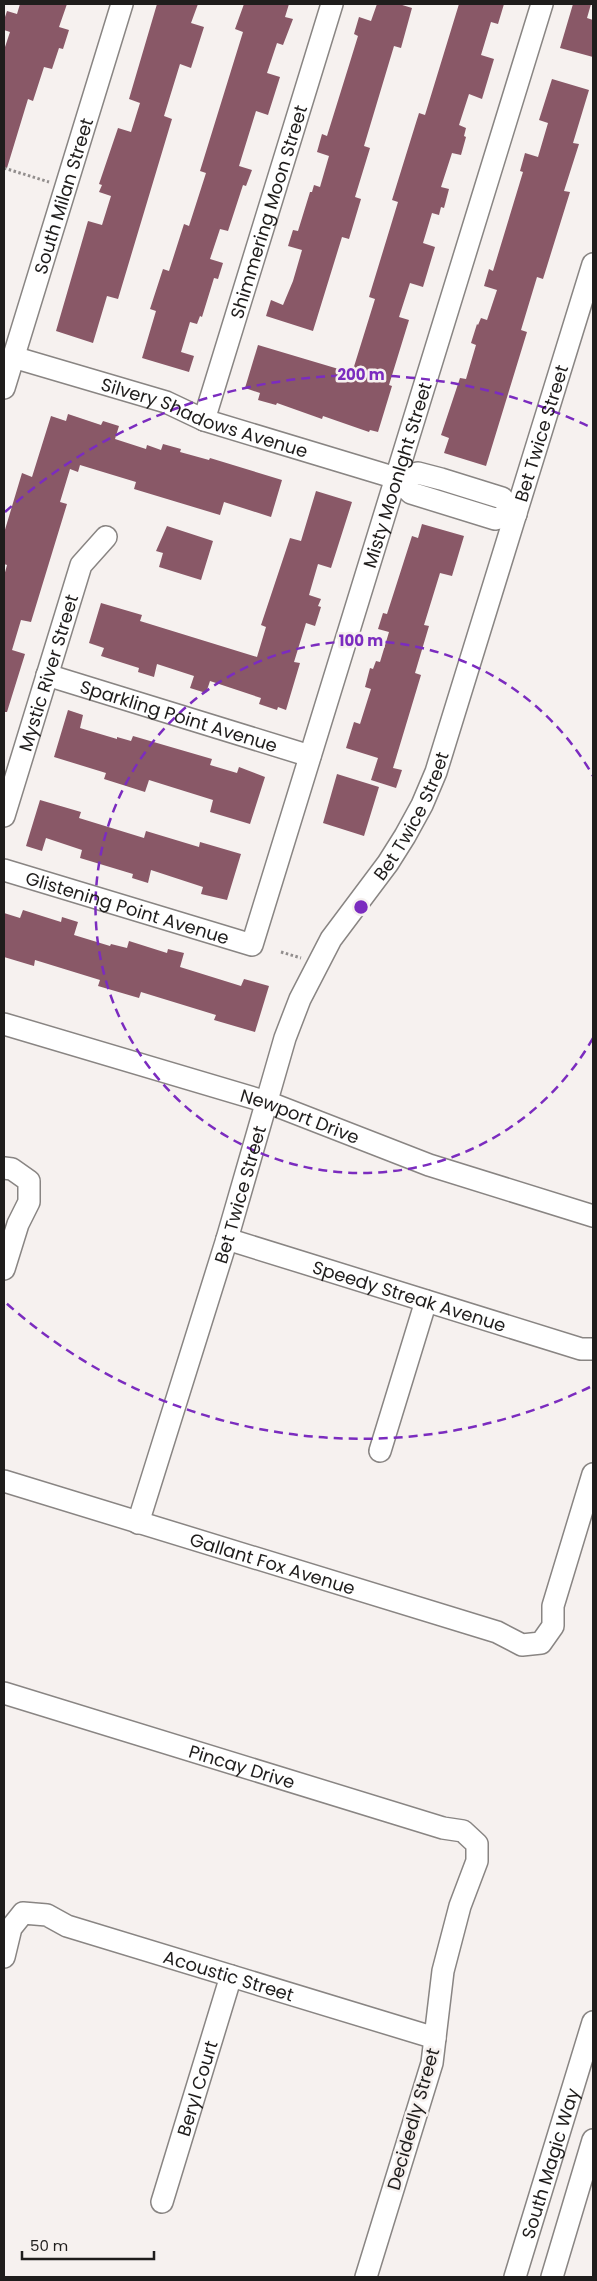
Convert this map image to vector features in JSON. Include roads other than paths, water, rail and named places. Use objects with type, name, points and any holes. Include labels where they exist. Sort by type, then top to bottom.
[{"type":"street","name":"South Milan Street","points":[[4,388],[122,4]]},
{"type":"street","name":"Shimmering Moon Street","points":[[204,420],[332,4]]},
{"type":"street","name":"Misty Moonlght Street","points":[[252,945],[542,4]]},
{"type":"street","name":"Bet Twice Street","points":[[138,1523],[226,1239],[285,1038],[315,967],[331,939],[388,863],[405,836],[422,805],[436,772],[593,264]]},
{"type":"street","name":"Silvery Shadows Avenue","points":[[13,357],[166,402],[204,420],[396,478],[411,493],[495,519],[516,514]]},
{"type":"street","name":"Mystic River Street","points":[[4,816],[81,565],[106,537]]},
{"type":"street","name":"Sparkling Point Avenue","points":[[47,675],[310,756]]},
{"type":"street","name":"Glistening Point Avenue","points":[[4,870],[252,945]]},
{"type":"street","name":"Newport Drive","points":[[4,1024],[266,1102],[429,1165],[593,1216]]},
{"type":"street","points":[[4,1168],[12,1169],[29,1181],[29,1202],[18,1224],[4,1269]]},
{"type":"street","name":"Speedy Streak Avenue","points":[[226,1239],[581,1349],[593,1349]]},
{"type":"street","points":[[380,1451],[426,1301]]},
{"type":"street","name":"Gallant Fox Avenue","points":[[4,1481],[497,1632],[522,1645],[541,1643],[553,1626],[553,1606],[593,1474]]},
{"type":"street","name":"Pincay Drive","points":[[4,1693],[442,1828],[463,1832],[478,1844]]},
{"type":"street","name":"Decidedly Street","points":[[366,2277],[432,2063],[443,1971],[460,1906],[477,1861],[478,1844]]},
{"type":"street","name":"Acoustic Street","points":[[4,1957],[11,1928],[23,1913],[47,1915],[67,1926],[435,2038]]},
{"type":"street","name":"Beryl Court","points":[[162,2202],[230,1976]]},
{"type":"street","name":"South Magic Way","points":[[515,2277],[593,2022]]},
{"type":"street","name":"South Magic Way","points":[[552,2277],[593,2140]]}]
